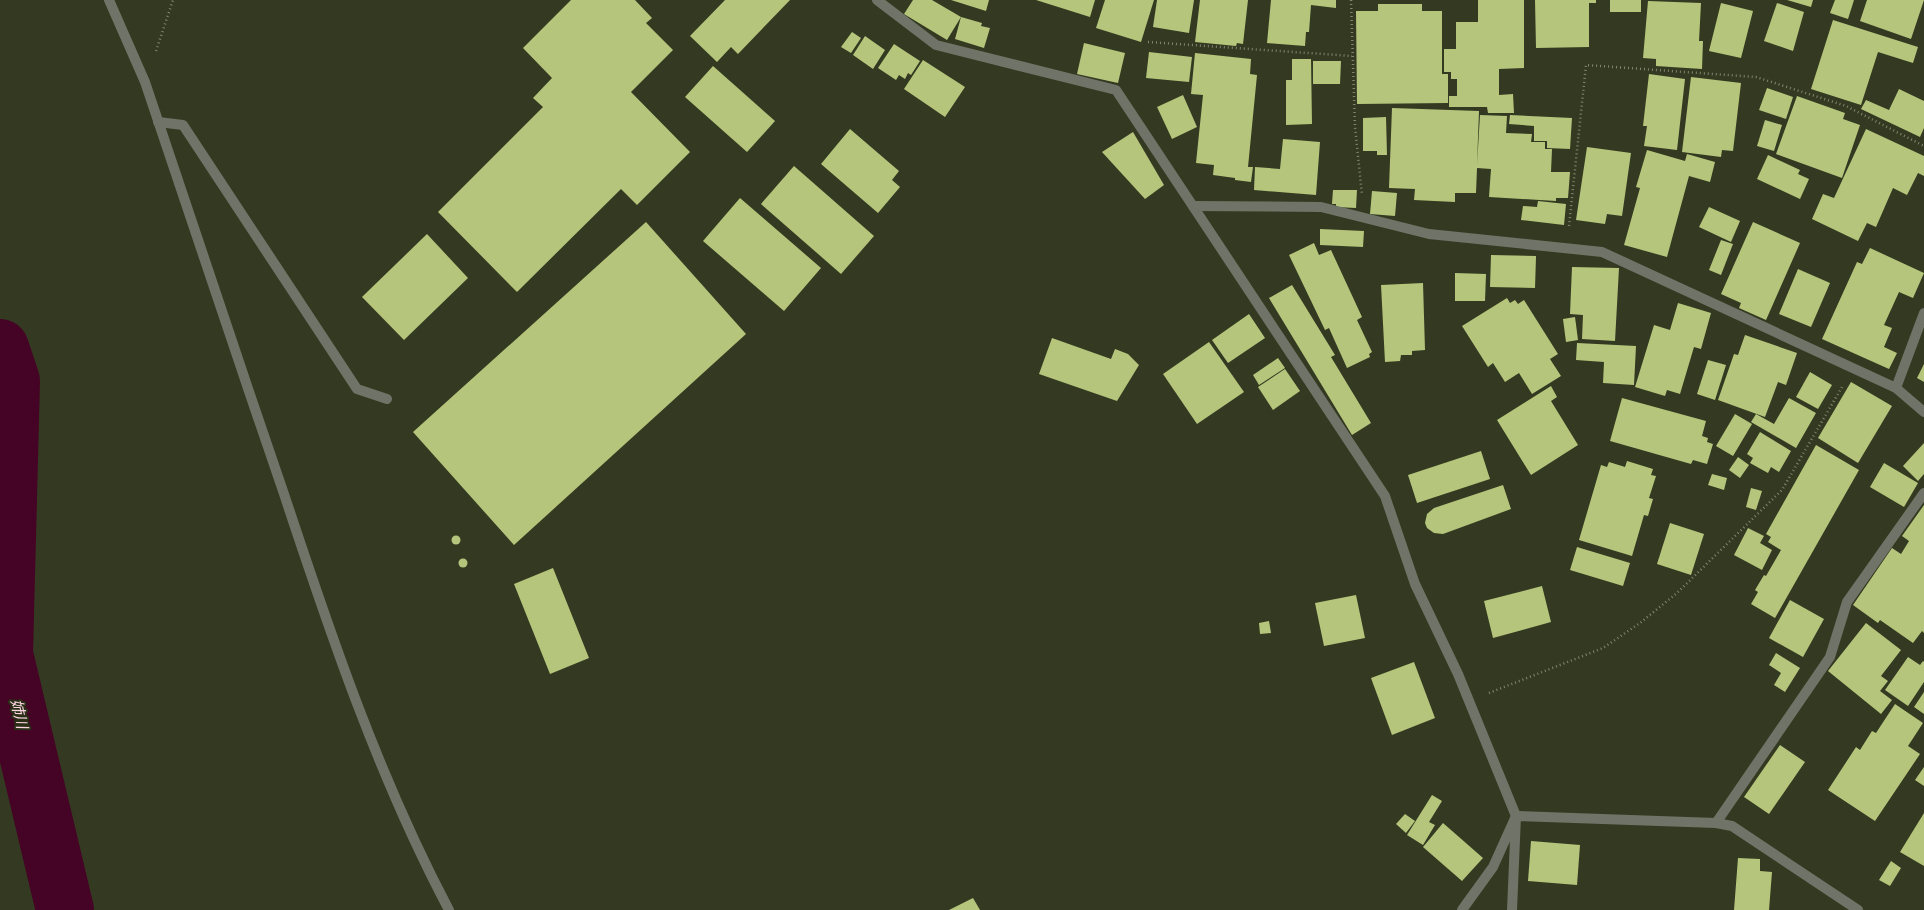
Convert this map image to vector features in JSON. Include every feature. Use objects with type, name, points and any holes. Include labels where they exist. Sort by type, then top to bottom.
[{"type":"street","points":[[109,0],[145,82],[315,588],[356,702],[422,859],[450,910]]},
{"type":"street","points":[[877,0],[936,45],[1116,90],[1159,158],[1193,206],[1385,496],[1414,584],[1469,701],[1516,816],[1512,910]]},
{"type":"street","points":[[158,122],[183,125],[357,389],[387,399]]},
{"type":"street","points":[[1193,206],[1321,207],[1429,234],[1602,252],[1852,370],[1896,388],[1924,412]]},
{"type":"street","points":[[1896,388],[1924,313]]},
{"type":"street","points":[[1716,823],[1830,657],[1847,602],[1924,493]]},
{"type":"street","points":[[1516,816],[1716,823],[1732,826],[1858,910]]},
{"type":"street","points":[[1462,910],[1494,867],[1516,816]]},
{"type":"path","points":[[145,82],[173,0]]},
{"type":"path","points":[[1351,0],[1355,127],[1365,218]]},
{"type":"path","points":[[1148,42],[1352,56]]},
{"type":"path","points":[[1566,248],[1586,65],[1756,77],[1846,106],[1924,146]]},
{"type":"path","points":[[1469,701],[1603,648],[1640,623],[1677,593],[1782,490],[1852,370]]},
{"type":"building","points":[[571,0],[635,0],[652,18],[646,23],[673,50],[631,92],[690,152],[637,205],[621,189],[517,292],[438,212],[543,107],[533,98],[552,78],[523,48]]},
{"type":"building","points":[[725,0],[790,0],[738,54],[731,47],[717,62],[690,36]]},
{"type":"building","points":[[913,0],[932,0],[961,17],[947,40],[904,14]]},
{"type":"building","points":[[951,0],[989,0],[986,11]]},
{"type":"building","points":[[1036,0],[1095,0],[1090,17]]},
{"type":"building","points":[[1105,0],[1154,0],[1141,42],[1096,28]]},
{"type":"building","points":[[1157,0],[1194,0],[1189,33],[1153,27]]},
{"type":"building","points":[[1200,0],[1248,0],[1243,44],[1237,43],[1236,46],[1195,42]]},
{"type":"building","points":[[1271,0],[1336,0],[1336,8],[1311,5],[1309,32],[1306,32],[1305,46],[1267,43]]},
{"type":"building","points":[[1478,0],[1524,0],[1524,68],[1499,69],[1499,95],[1513,94],[1514,113],[1488,113],[1487,107],[1449,107],[1449,96],[1457,96],[1457,79],[1451,79],[1451,72],[1444,72],[1444,49],[1456,49],[1456,22],[1478,22]]},
{"type":"building","points":[[1535,0],[1596,0],[1596,3],[1589,3],[1589,47],[1536,48]]},
{"type":"building","points":[[1610,0],[1641,0],[1641,12],[1610,12]]},
{"type":"building","points":[[1787,0],[1813,0],[1811,7]]},
{"type":"building","points":[[1835,0],[1854,0],[1848,19],[1830,13]]},
{"type":"building","points":[[1867,0],[1924,0],[1911,39],[1860,21]]},
{"type":"building","points":[[1648,1],[1701,3],[1699,41],[1703,41],[1702,69],[1656,66],[1656,59],[1643,58]]},
{"type":"building","points":[[1721,3],[1753,11],[1741,58],[1709,51]]},
{"type":"building","points":[[1777,3],[1804,12],[1793,51],[1764,41]]},
{"type":"building","points":[[1378,4],[1422,4],[1422,11],[1442,11],[1442,74],[1448,74],[1448,103],[1357,104],[1356,11],[1378,11]]},
{"type":"building","points":[[961,17],[982,23],[981,26],[990,28],[984,48],[955,39]]},
{"type":"building","points":[[1833,20],[1918,47],[1913,63],[1878,52],[1861,105],[1811,89]]},
{"type":"building","points":[[852,32],[861,38],[851,53],[841,47]]},
{"type":"building","points":[[865,36],[885,50],[873,69],[853,55]]},
{"type":"building","points":[[1084,43],[1125,53],[1118,83],[1077,74]]},
{"type":"building","points":[[894,44],[920,61],[911,75],[908,73],[905,79],[899,75],[896,80],[878,68]]},
{"type":"building","points":[[1149,52],[1192,57],[1189,82],[1146,78]]},
{"type":"building","points":[[1195,53],[1251,59],[1250,74],[1257,75],[1248,167],[1253,167],[1251,182],[1213,175],[1214,165],[1196,163],[1203,95],[1191,94]]},
{"type":"building","points":[[1292,59],[1311,59],[1312,124],[1286,125],[1286,80],[1292,80]]},
{"type":"building","points":[[923,60],[965,87],[945,117],[904,89]]},
{"type":"building","points":[[1313,61],[1341,61],[1340,84],[1313,84]]},
{"type":"building","points":[[713,66],[775,121],[747,152],[685,97]]},
{"type":"building","points":[[1649,74],[1685,79],[1677,150],[1644,146],[1647,126],[1643,126]]},
{"type":"building","points":[[1691,77],[1741,83],[1733,151],[1722,150],[1721,157],[1682,152]]},
{"type":"building","points":[[1767,88],[1793,97],[1786,119],[1759,110]]},
{"type":"building","points":[[1899,89],[1924,101],[1924,128],[1920,137],[1861,109],[1866,100],[1889,110]]},
{"type":"building","points":[[1183,95],[1197,127],[1172,139],[1157,107]]},
{"type":"building","points":[[1797,96],[1845,113],[1843,119],[1860,125],[1842,178],[1776,154]]},
{"type":"building","points":[[1392,108],[1479,111],[1477,165],[1480,115],[1507,116],[1506,133],[1532,134],[1531,142],[1545,142],[1545,149],[1552,149],[1551,172],[1570,172],[1568,198],[1556,198],[1556,201],[1489,197],[1491,169],[1477,168],[1476,193],[1455,193],[1455,202],[1414,200],[1415,189],[1389,188]]},
{"type":"building","points":[[1510,115],[1572,118],[1570,149],[1547,148],[1547,141],[1534,141],[1534,126],[1509,124]]},
{"type":"building","points":[[1386,117],[1387,155],[1377,155],[1377,151],[1363,151],[1363,118]]},
{"type":"building","points":[[1765,120],[1782,125],[1774,151],[1757,146]]},
{"type":"building","points":[[850,129],[899,171],[892,180],[900,187],[878,213],[821,164]]},
{"type":"building","points":[[1866,129],[1924,156],[1924,176],[1918,173],[1907,195],[1893,188],[1876,227],[1867,223],[1858,241],[1812,219],[1823,194],[1834,198]]},
{"type":"building","points":[[1133,132],[1164,185],[1145,199],[1102,152]]},
{"type":"building","points":[[1283,139],[1320,142],[1316,195],[1254,190],[1255,167],[1280,169]]},
{"type":"building","points":[[1587,147],[1631,153],[1622,216],[1607,214],[1605,224],[1576,220]]},
{"type":"building","points":[[1647,150],[1685,161],[1687,154],[1715,162],[1710,182],[1689,176],[1667,257],[1624,245],[1640,188],[1636,187]]},
{"type":"building","points":[[1768,155],[1800,170],[1798,174],[1809,179],[1800,199],[1757,179]]},
{"type":"building","points":[[794,166],[874,236],[841,274],[761,204]]},
{"type":"building","points":[[1333,190],[1357,190],[1356,208],[1336,207],[1336,204],[1332,204]]},
{"type":"building","points":[[1372,191],[1397,193],[1395,216],[1370,214]]},
{"type":"building","points":[[740,198],[821,268],[784,311],[703,241]]},
{"type":"building","points":[[1538,201],[1566,204],[1564,225],[1521,220],[1523,206],[1537,207]]},
{"type":"building","points":[[1709,207],[1740,221],[1731,242],[1699,227]]},
{"type":"building","points":[[646,222],[746,334],[514,545],[413,432]]},
{"type":"building","points":[[1753,222],[1800,243],[1766,320],[1739,308],[1741,303],[1721,294]]},
{"type":"building","points":[[1320,229],[1364,231],[1363,247],[1320,245]]},
{"type":"building","points":[[427,234],[468,278],[404,340],[362,297]]},
{"type":"building","points":[[1721,240],[1733,244],[1721,275],[1709,270]]},
{"type":"building","points":[[1314,243],[1319,255],[1331,250],[1362,317],[1357,320],[1372,352],[1369,354],[1370,357],[1347,368],[1329,328],[1325,330],[1289,255]]},
{"type":"building","points":[[1870,248],[1924,273],[1913,298],[1899,292],[1884,325],[1892,328],[1884,347],[1897,353],[1889,369],[1822,339],[1857,262],[1862,264]]},
{"type":"building","points":[[1491,255],[1536,256],[1535,288],[1490,287]]},
{"type":"building","points":[[1572,267],[1619,268],[1615,341],[1582,339],[1583,315],[1570,314]]},
{"type":"building","points":[[1798,269],[1830,283],[1811,327],[1779,314]]},
{"type":"building","points":[[1455,273],[1486,274],[1485,301],[1455,301]]},
{"type":"building","points":[[1423,283],[1425,350],[1412,351],[1412,355],[1401,355],[1400,361],[1385,362],[1381,285]]},
{"type":"building","points":[[1292,285],[1335,355],[1331,357],[1371,423],[1352,435],[1269,298]]},
{"type":"building","points":[[1507,298],[1510,303],[1515,300],[1518,304],[1524,300],[1558,354],[1550,359],[1561,376],[1532,394],[1519,373],[1505,382],[1493,363],[1488,367],[1462,326]]},
{"type":"building","points":[[1678,303],[1711,313],[1701,349],[1694,347],[1680,394],[1667,390],[1665,396],[1635,387],[1654,325],[1670,330]]},
{"type":"building","points":[[1249,314],[1265,338],[1228,363],[1212,340]]},
{"type":"building","points":[[1575,317],[1578,340],[1566,342],[1563,319]]},
{"type":"building","points":[[1745,335],[1797,353],[1786,385],[1778,382],[1765,417],[1718,400],[1734,354],[1738,355]]},
{"type":"building","points":[[1052,338],[1111,359],[1115,349],[1128,354],[1139,365],[1117,401],[1039,374]]},
{"type":"building","points":[[1209,342],[1244,392],[1197,424],[1163,374]]},
{"type":"building","points":[[1577,343],[1636,346],[1634,385],[1603,383],[1604,362],[1576,360]]},
{"type":"building","points":[[1278,358],[1285,368],[1259,385],[1253,375]]},
{"type":"building","points":[[1708,360],[1726,365],[1715,400],[1697,394]]},
{"type":"building","points":[[1924,364],[1924,382],[1917,378]]},
{"type":"building","points":[[1285,369],[1300,391],[1273,410],[1258,387]]},
{"type":"building","points":[[1810,372],[1832,385],[1818,409],[1796,397]]},
{"type":"building","points":[[1851,382],[1892,406],[1858,463],[1818,438]]},
{"type":"building","points":[[1551,386],[1557,397],[1551,401],[1578,445],[1531,475],[1497,420]]},
{"type":"building","points":[[1622,398],[1706,421],[1702,436],[1708,438],[1707,442],[1713,444],[1707,464],[1693,460],[1691,464],[1610,441]]},
{"type":"building","points":[[1789,398],[1816,413],[1796,448],[1751,422],[1756,414],[1774,424]]},
{"type":"building","points":[[1735,414],[1752,424],[1733,456],[1716,446]]},
{"type":"building","points":[[1760,432],[1791,451],[1779,472],[1771,467],[1768,473],[1750,463],[1753,458],[1747,454]]},
{"type":"building","points":[[1924,443],[1924,474],[1918,481],[1903,466]]},
{"type":"building","points":[[1816,445],[1859,470],[1775,618],[1751,604],[1758,592],[1755,590],[1764,575],[1766,576],[1781,550],[1768,542],[1771,537],[1766,534]]},
{"type":"building","points":[[1481,451],[1490,479],[1417,503],[1408,475]]},
{"type":"building","points":[[1738,457],[1749,465],[1740,478],[1729,470]]},
{"type":"building","points":[[1627,461],[1653,469],[1651,475],[1656,476],[1649,498],[1653,499],[1648,516],[1644,515],[1632,556],[1579,540],[1601,465],[1607,467],[1609,462],[1625,467]]},
{"type":"building","points":[[1884,463],[1918,483],[1904,507],[1870,487]]},
{"type":"building","points":[[1712,474],[1727,478],[1724,490],[1708,485]]},
{"type":"building","points":[[1503,485],[1511,509],[1443,534],[1434,533],[1427,528],[1425,523],[1427,514],[1434,508]]},
{"type":"building","points":[[1751,488],[1762,491],[1756,510],[1746,507]]},
{"type":"building","points":[[1924,505],[1924,633],[1922,631],[1913,643],[1880,620],[1878,623],[1853,605],[1892,548],[1901,554],[1909,541],[1902,536]]},
{"type":"building","points":[[1670,523],[1704,534],[1691,575],[1657,564]]},
{"type":"building","points":[[1748,528],[1764,536],[1760,543],[1772,550],[1762,570],[1734,555]]},
{"type":"building","points":[[456,535],[461,540],[456,545],[451,540]]},
{"type":"building","points":[[1577,547],[1630,563],[1623,586],[1570,570]]},
{"type":"building","points":[[463,558],[468,563],[463,568],[458,563]]},
{"type":"building","points":[[553,568],[589,658],[550,674],[514,584]]},
{"type":"building","points":[[1542,586],[1551,622],[1493,638],[1484,601]]},
{"type":"building","points":[[1356,595],[1365,638],[1324,646],[1315,603]]},
{"type":"building","points":[[1790,600],[1824,619],[1803,657],[1769,638]]},
{"type":"building","points":[[1269,621],[1271,633],[1260,634],[1259,623]]},
{"type":"building","points":[[1866,623],[1901,650],[1881,676],[1888,681],[1880,691],[1892,700],[1881,714],[1828,671]]},
{"type":"building","points":[[1776,653],[1800,668],[1785,692],[1774,685],[1781,673],[1769,665]]},
{"type":"building","points":[[1908,657],[1920,665],[1923,661],[1924,662],[1924,682],[1908,706],[1885,690]]},
{"type":"building","points":[[1414,662],[1435,718],[1392,735],[1371,678]]},
{"type":"building","points":[[1924,692],[1924,714],[1914,707]]},
{"type":"building","points":[[1895,704],[1923,723],[1908,746],[1920,754],[1875,821],[1828,790],[1856,747],[1860,750],[1872,731],[1876,733]]},
{"type":"building","points":[[1780,745],[1805,762],[1769,814],[1744,797]]},
{"type":"building","points":[[1924,767],[1924,786],[1915,780]]},
{"type":"building","points":[[1432,795],[1442,801],[1429,822],[1435,825],[1423,845],[1407,835]]},
{"type":"building","points":[[1924,813],[1924,866],[1900,852]]},
{"type":"building","points":[[1405,814],[1415,821],[1406,833],[1396,824]]},
{"type":"building","points":[[1443,823],[1483,858],[1462,881],[1423,847]]},
{"type":"building","points":[[1531,841],[1580,845],[1577,885],[1528,881]]},
{"type":"building","points":[[1738,858],[1760,859],[1760,871],[1772,872],[1769,910],[1734,910]]},
{"type":"building","points":[[1891,861],[1901,868],[1890,886],[1879,880]]},
{"type":"building","points":[[973,898],[980,910],[949,910]]},
{"type":"waterway","name":"姉川","points":[[0,348],[11,381],[4,654],[65,910]]}]
